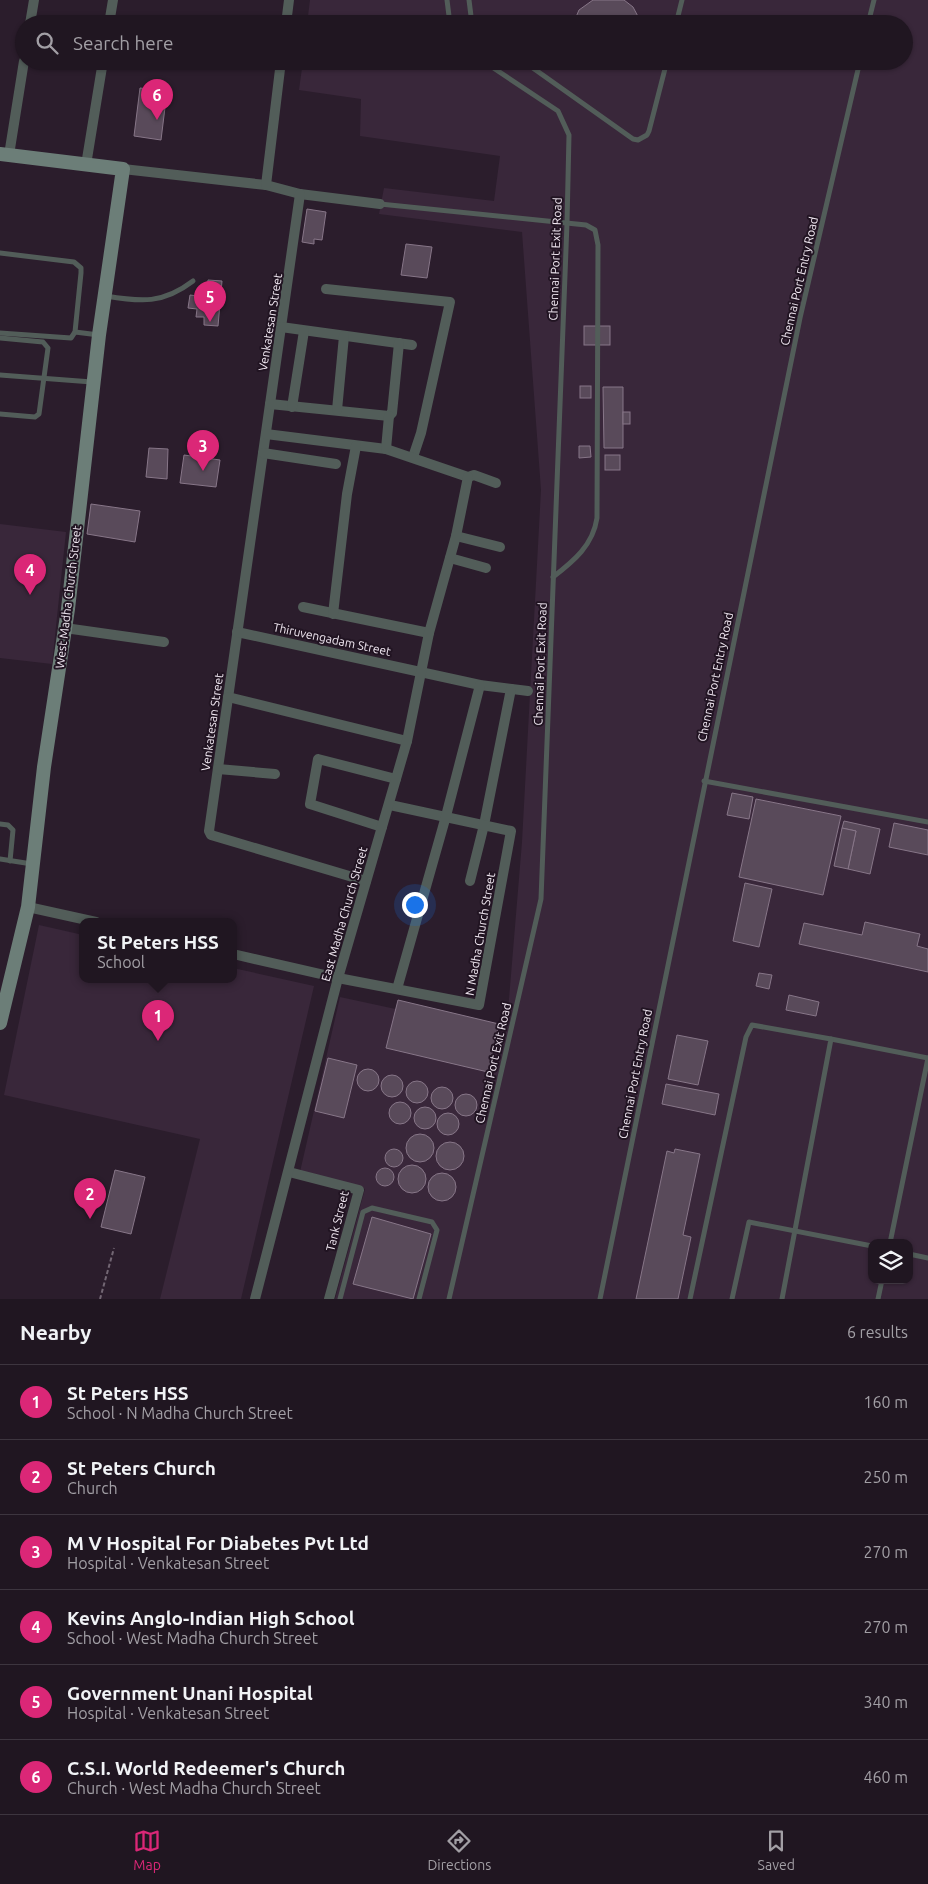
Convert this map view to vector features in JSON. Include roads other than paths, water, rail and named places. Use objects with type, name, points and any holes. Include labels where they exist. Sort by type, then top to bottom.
[{"type":"main road","points":[[5,155],[123,170]]},
{"type":"main road","name":"West Madha Church Street","points":[[0,1023],[28,906],[32,864],[65,628],[99,336],[123,170]]},
{"type":"street","points":[[32,15],[34,0]]},
{"type":"street","points":[[110,15],[113,0]]},
{"type":"street","points":[[287,15],[289,0]]},
{"type":"street","points":[[5,155],[22,70]]},
{"type":"street","points":[[86,165],[102,70]]},
{"type":"street","points":[[266,185],[280,70]]},
{"type":"street","points":[[123,170],[266,185],[300,194],[380,204]]},
{"type":"street","name":"Venkatesan Street","points":[[300,194],[209,830],[211,835],[366,881]]},
{"type":"street","points":[[326,289],[450,302],[434,380],[413,457]]},
{"type":"street","points":[[281,327],[412,345]]},
{"type":"street","points":[[292,407],[304,331]]},
{"type":"street","points":[[337,410],[344,336]]},
{"type":"street","points":[[386,449],[389,416],[392,413],[399,343]]},
{"type":"street","points":[[270,404],[389,416]]},
{"type":"street","points":[[266,434],[386,449],[468,477],[474,475],[496,483]]},
{"type":"street","points":[[333,614],[346,494],[356,446]]},
{"type":"street","points":[[263,453],[336,464]]},
{"type":"street","name":"East Madha Church Street","points":[[255,1299],[338,978],[390,805],[407,741],[429,633],[456,536],[468,477]]},
{"type":"street","points":[[456,536],[500,547]]},
{"type":"street","points":[[450,558],[486,568]]},
{"type":"street","points":[[303,607],[429,633]]},
{"type":"street","points":[[65,628],[164,642]]},
{"type":"street","name":"Thiruvengadam Street","points":[[237,632],[480,685],[528,691]]},
{"type":"street","points":[[397,989],[446,816],[480,685]]},
{"type":"street","points":[[470,881],[484,825],[511,689]]},
{"type":"street","points":[[228,697],[407,741]]},
{"type":"street","points":[[382,827],[310,804],[318,759],[396,779]]},
{"type":"street","points":[[218,769],[275,774]]},
{"type":"street","name":"N Madha Church Street","points":[[237,955],[338,978],[479,1005],[512,831],[390,805]]},
{"type":"street","points":[[28,906],[79,918]]},
{"type":"street","name":"Tank Street","points":[[289,1172],[360,1190],[329,1299]]},
{"type":"lane","points":[[447,0],[449,15]]},
{"type":"lane","points":[[469,0],[469,15]]},
{"type":"lane","points":[[678,15],[682,0]]},
{"type":"lane","points":[[870,15],[874,0]]},
{"type":"lane","name":"Chennai Port Exit Road","points":[[449,1299],[541,898],[567,223],[569,135],[558,112],[496,70]]},
{"type":"lane","points":[[537,70],[633,139],[638,140],[647,135],[649,131],[665,70]]},
{"type":"lane","name":"Chennai Port Entry Road","points":[[600,1299],[704,781],[800,318],[858,70]]},
{"type":"lane","points":[[380,204],[567,223],[590,227],[595,230],[597,236],[598,508],[596,526],[582,552],[553,577]]},
{"type":"lane","points":[[0,253],[78,264],[81,273],[75,332],[71,338],[0,333]]},
{"type":"lane","points":[[105,296],[130,300],[156,300],[181,290],[193,280]]},
{"type":"lane","points":[[75,332],[99,336]]},
{"type":"lane","points":[[0,338],[46,343],[48,348],[45,378],[37,416],[0,414]]},
{"type":"lane","points":[[0,375],[95,383]]},
{"type":"lane","points":[[704,781],[928,822]]},
{"type":"lane","points":[[0,824],[12,826],[10,861]]},
{"type":"lane","points":[[0,859],[32,864]]},
{"type":"lane","points":[[690,1299],[746,1037],[752,1025],[928,1058],[891,1239]]},
{"type":"lane","points":[[782,1299],[830,1039]]},
{"type":"lane","points":[[342,1299],[363,1212],[372,1208],[432,1222],[436,1226],[437,1230],[419,1299]]},
{"type":"lane","points":[[732,1299],[749,1222],[868,1245]]},
{"type":"lane","points":[[913,1255],[928,1258]]},
{"type":"lane","points":[[878,1299],[881,1284]]},
{"type":"place","name":"C.S.I. World Redeemer's Church","points":[[157,120]]},
{"type":"place","name":"Government Unani Hospital","points":[[210,322]]},
{"type":"place","name":"M V Hospital For Diabetes Pvt Ltd","points":[[203,471]]},
{"type":"place","name":"Kevins Anglo-Indian High School","points":[[30,595]]},
{"type":"place","name":"St Peters HSS","points":[[158,1041]]},
{"type":"place","name":"St Peters Church","points":[[90,1219]]}]
